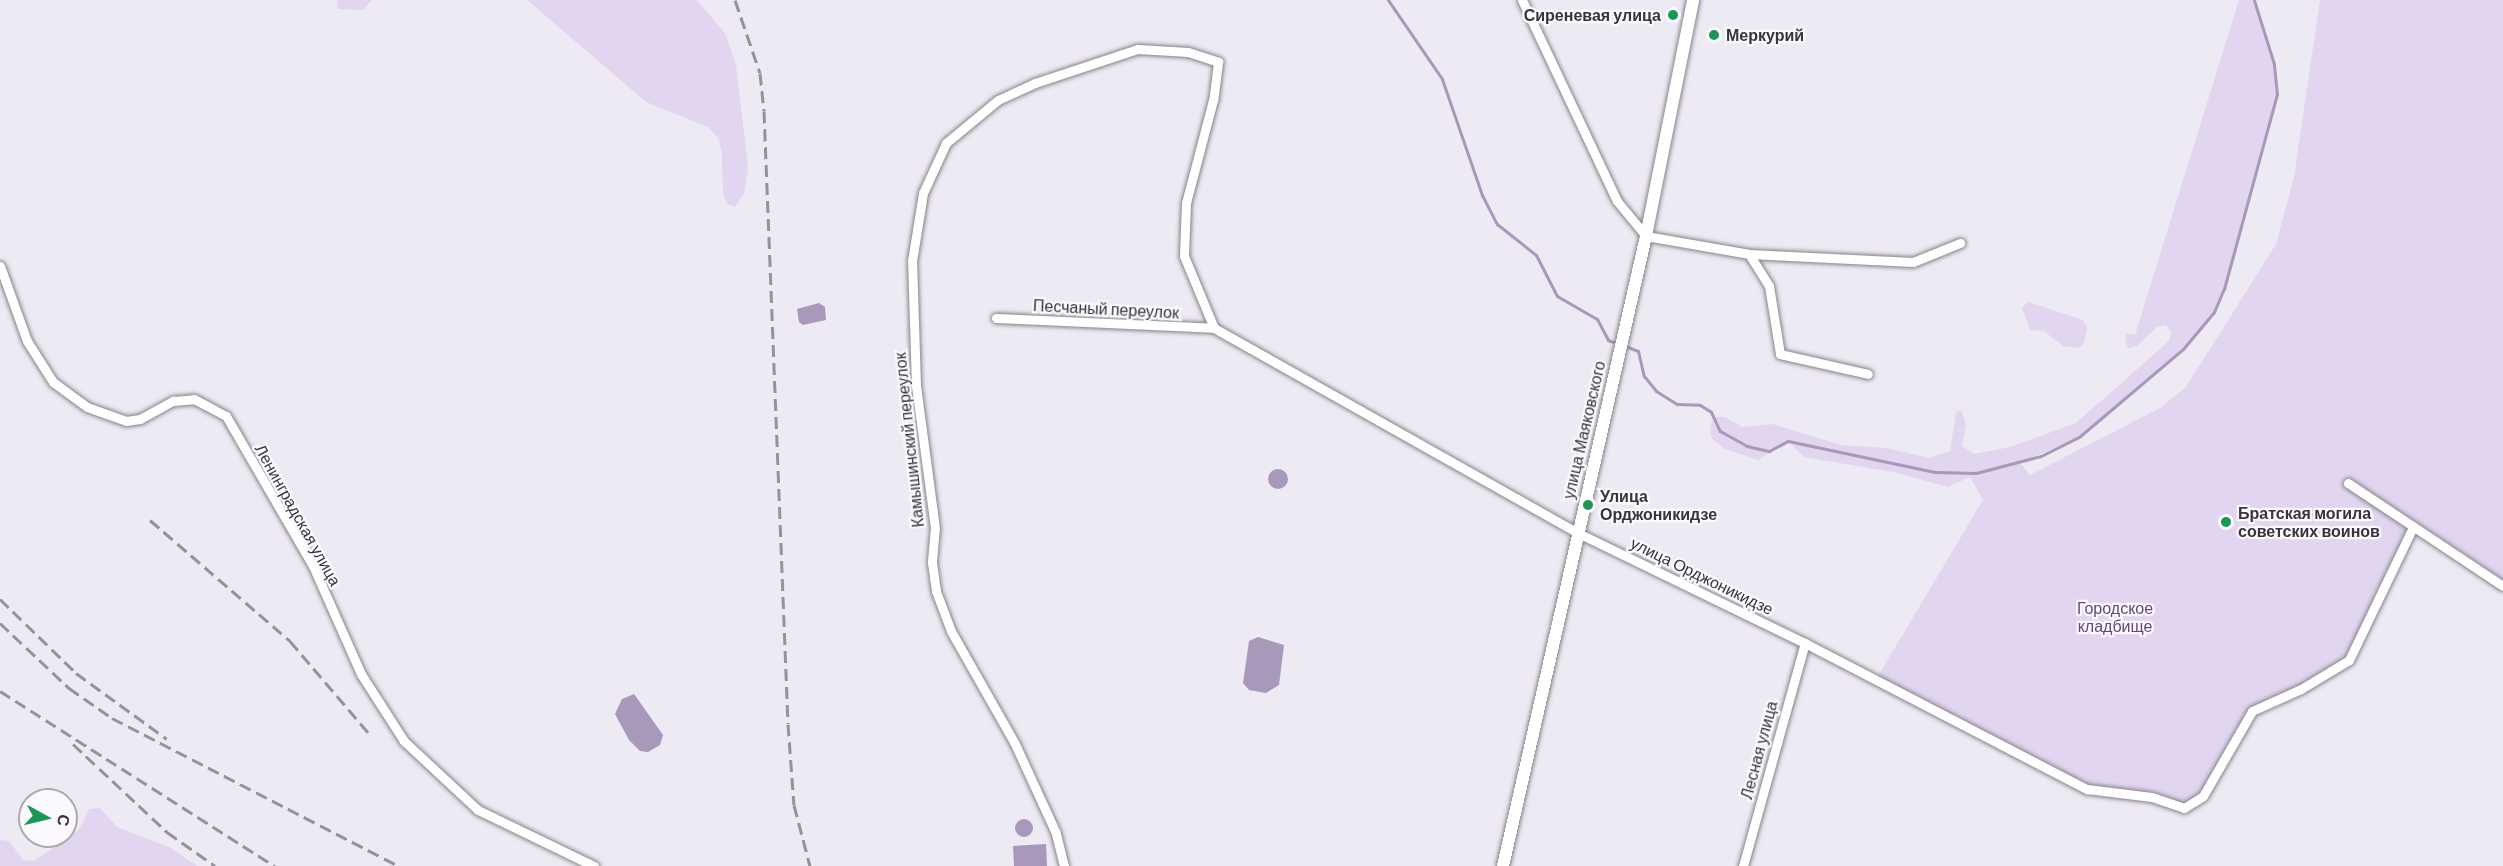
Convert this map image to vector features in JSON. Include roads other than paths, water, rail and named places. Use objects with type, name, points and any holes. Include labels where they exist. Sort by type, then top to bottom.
[{"type":"street","points":[[1522,0],[1617,201],[1646,236],[1749,254],[1913,262],[1960,243]]},
{"type":"street","name":"улица Маяковского","points":[[1503,866],[1576,532],[1646,236],[1693,0]]},
{"type":"street","name":"Камышинский переулок","points":[[1064,866],[1055,831],[1014,742],[951,631],[936,591],[932,561],[935,528],[916,386],[912,261],[923,193],[946,143],[998,100],[1035,83],[1150,48],[1188,52],[1218,62],[1213,100],[1186,203],[1184,256],[1214,328]]},
{"type":"street","points":[[1749,254],[1769,286],[1776,349],[1786,358],[1868,374]]},
{"type":"street","name":"Ленинградская улица","points":[[0,266],[27,340],[52,382],[87,407],[126,421],[140,418],[173,400],[194,399],[226,416],[313,566],[360,674],[404,741],[478,810],[594,866]]},
{"type":"street","name":"Песчаный переулок","points":[[996,318],[1214,328]]},
{"type":"street","name":"улица Орджоникидзе","points":[[1214,328],[1576,532],[1805,643],[2087,789],[2152,796],[2184,808],[2195,804],[2252,711],[2301,689],[2349,660],[2413,527]]},
{"type":"street","points":[[2348,483],[2503,586]]},
{"type":"street","name":"Лесная улица","points":[[1743,866],[1805,643]]},
{"type":"waterway","points":[[1388,0],[1442,79],[1482,195],[1497,224],[1536,255],[1557,296],[1597,319],[1608,340],[1619,344]]},
{"type":"waterway","points":[[1625,346],[1638,351],[1644,376],[1656,391],[1677,404],[1700,405],[1711,412],[1720,431],[1747,446],[1769,451],[1788,441],[1935,472],[1976,473],[2041,456],[2079,437],[2183,349],[2214,312],[2224,289],[2277,94],[2274,64],[2254,0]]},
{"type":"railway","points":[[735,0],[760,73],[764,111],[788,724],[794,805],[810,866]]},
{"type":"railway","points":[[150,520],[290,641],[372,737]]},
{"type":"railway","points":[[0,599],[76,673],[167,739]]},
{"type":"railway","points":[[0,623],[69,688],[112,718],[399,866]]},
{"type":"railway","points":[[0,691],[275,866]]},
{"type":"railway","points":[[73,744],[167,832],[215,866]]},
{"type":"place","name":"Сиреневая улица","points":[[1673,15]]},
{"type":"place","name":"Меркурий","points":[[1714,35]]},
{"type":"place","name":"Улица Орджоникидзе","points":[[1588,505]]},
{"type":"place","name":"Братская могила советских воинов","points":[[2226,522]]},
{"type":"park label","name":"Городское кладбище","points":[[2115,617]]}]
